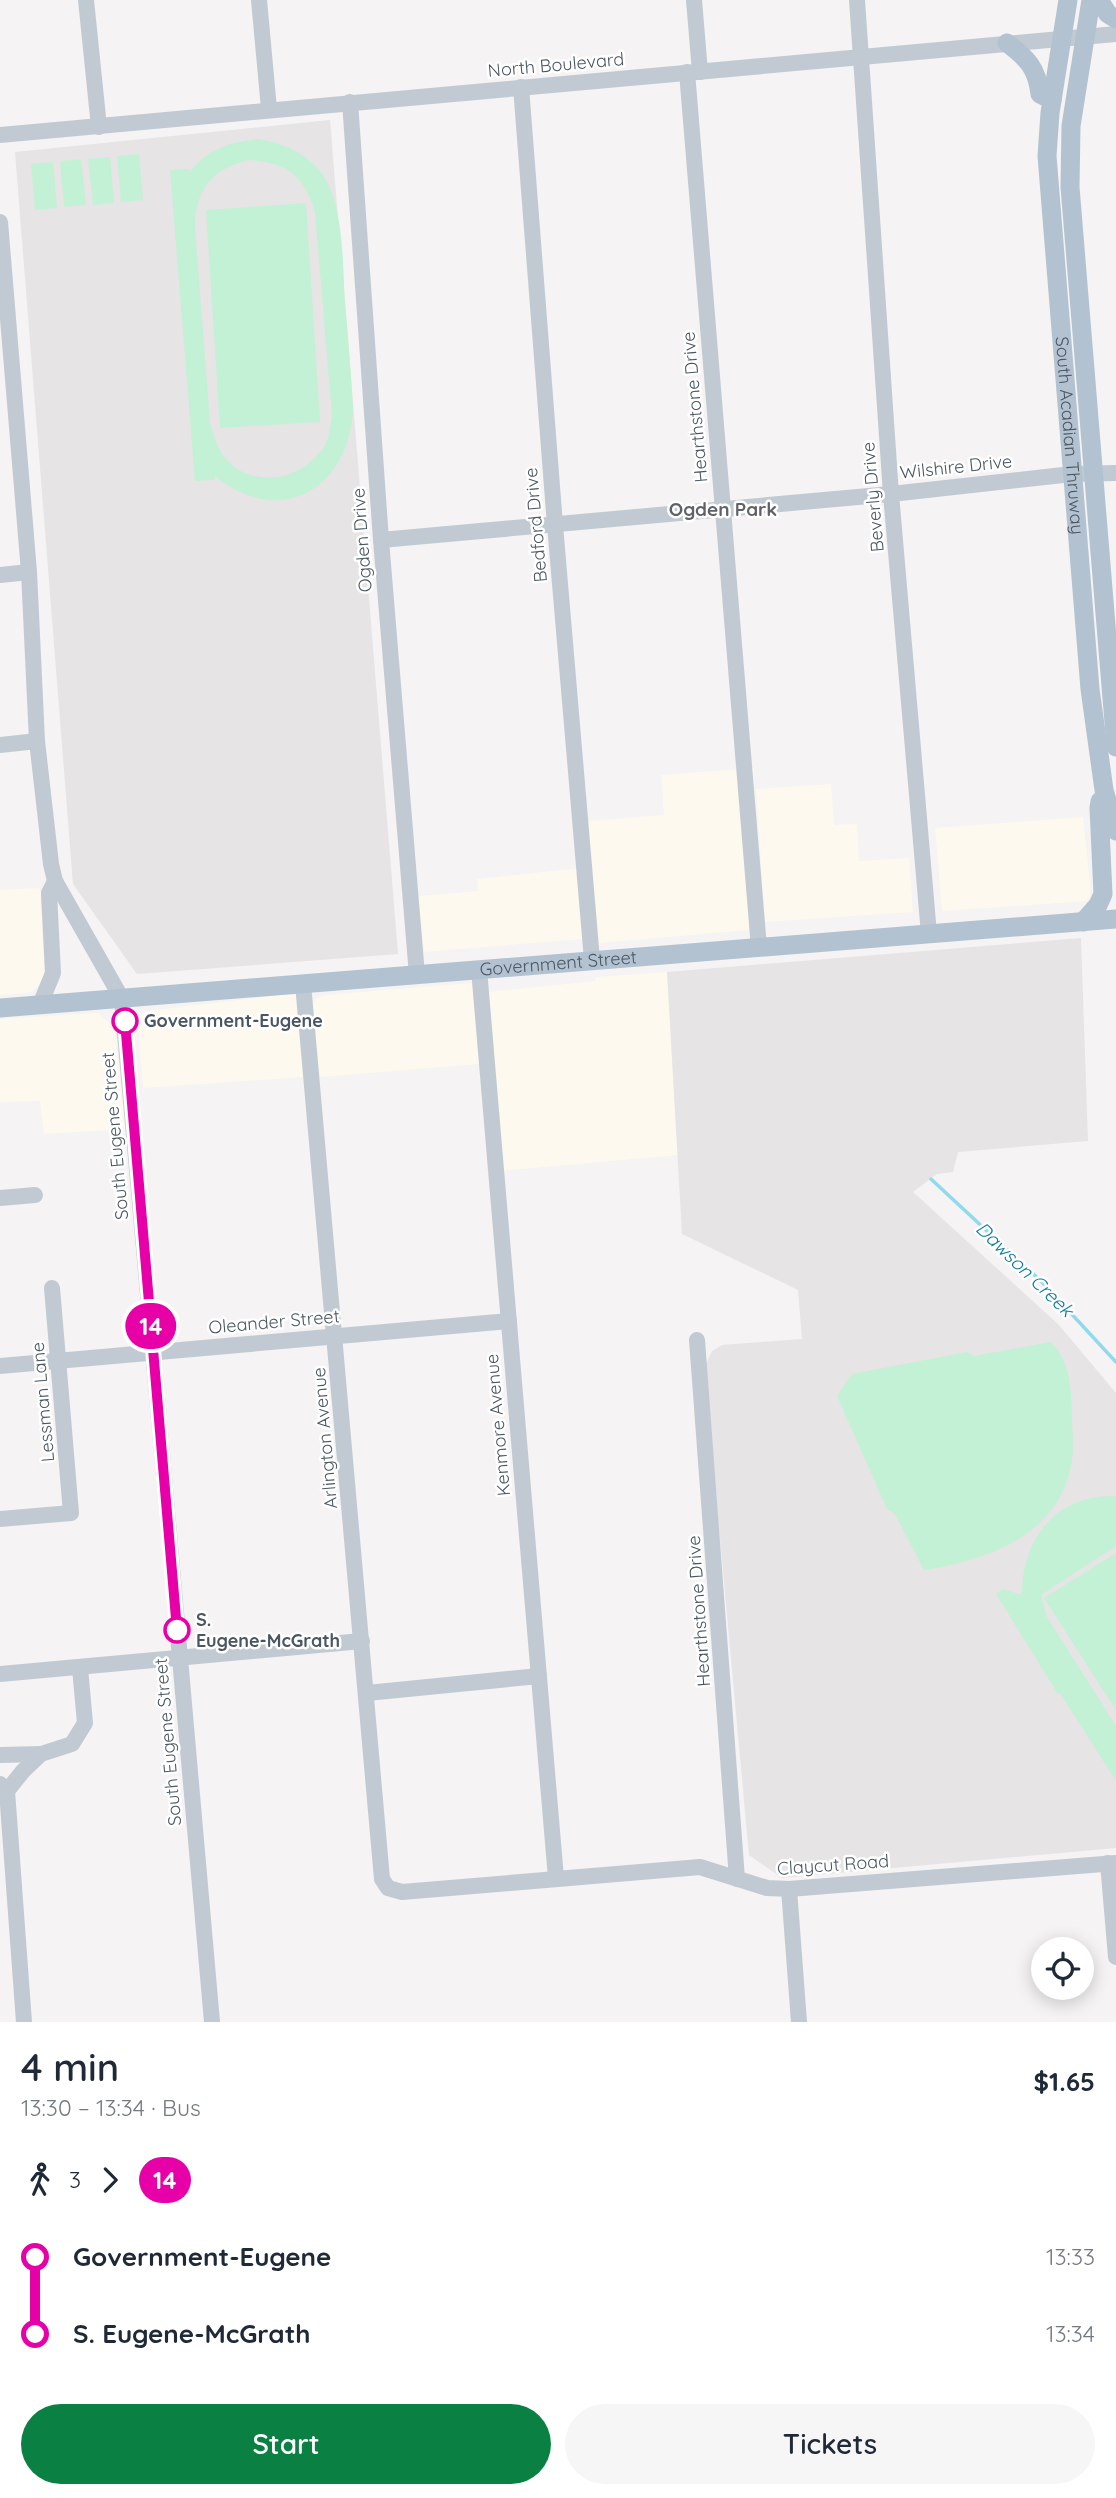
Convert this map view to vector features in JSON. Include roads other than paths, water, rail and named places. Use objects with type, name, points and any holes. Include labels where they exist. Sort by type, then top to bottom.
[{"type":"main road","name":"South Acadian Thruway","points":[[1068,0],[1052,100],[1047,156],[1090,689],[1104,790],[1116,831]]},
{"type":"main road","name":"South Acadian Thruway","points":[[1091,0],[1071,126],[1070,187],[1116,747]]},
{"type":"main road","points":[[1100,0],[1108,14],[1116,19]]},
{"type":"main road","points":[[1007,43],[1031,63],[1038,77],[1040,94],[1052,100]]},
{"type":"main road","points":[[1083,922],[1098,905],[1103,894],[1099,808],[1104,790]]},
{"type":"main road","name":"Government Street","points":[[0,1008],[1116,919]]},
{"type":"street","points":[[86,0],[99,127]]},
{"type":"street","points":[[259,0],[269,109]]},
{"type":"street","name":"Hearthstone Drive","points":[[694,0],[693,72],[723,509],[759,948]]},
{"type":"street","name":"Beverly Drive","points":[[857,0],[891,494],[929,934]]},
{"type":"street","name":"North Boulevard","points":[[0,135],[1116,34]]},
{"type":"street","name":"Bedford Drive","points":[[521,87],[592,960]]},
{"type":"street","name":"Ogden Drive","points":[[350,102],[381,540],[417,975]]},
{"type":"street","name":"South Eugene Street","points":[[0,222],[29,572],[37,741],[51,864],[55,881],[122,999],[132,1088],[212,2022]]},
{"type":"street","name":"Wilshire Drive","points":[[381,540],[891,494],[1072,474],[1116,473]]},
{"type":"street","points":[[0,575],[29,572]]},
{"type":"street","points":[[0,745],[37,741]]},
{"type":"street","points":[[40,1005],[53,973],[49,893],[55,881]]},
{"type":"street","name":"Kenmore Avenue","points":[[479,970],[556,1878]]},
{"type":"street","name":"Arlington Avenue","points":[[303,984],[382,1879],[388,1888]]},
{"type":"street","points":[[0,1198],[35,1195]]},
{"type":"street","name":"Lessman Lane","points":[[0,1519],[71,1513],[52,1288]]},
{"type":"street","name":"Oleander Street","points":[[0,1366],[509,1321]]},
{"type":"street","name":"Hearthstone Drive","points":[[696,1340],[737,1879]]},
{"type":"street","points":[[0,1674],[362,1641]]},
{"type":"street","points":[[0,1755],[41,1754],[72,1744],[85,1723],[80,1668]]},
{"type":"street","points":[[367,1693],[539,1676]]},
{"type":"street","points":[[24,2022],[7,1896],[4,1787],[41,1754]]},
{"type":"street","points":[[1112,1863],[1116,1957]]},
{"type":"street","name":"Claycut Road","points":[[388,1888],[402,1892],[700,1867],[767,1888],[789,1889],[1112,1863]]},
{"type":"street","points":[[789,1889],[799,2022]]},
{"type":"waterway","name":"Dawson Creek","points":[[931,1179],[1043,1283],[1116,1362]]},
{"type":"place","name":"Government-Eugene","points":[[125,1021]]},
{"type":"place","name":"S. Eugene-McGrath","points":[[177,1630]]},
{"type":"district","name":"Ogden Park","points":[[723,509]]}]
